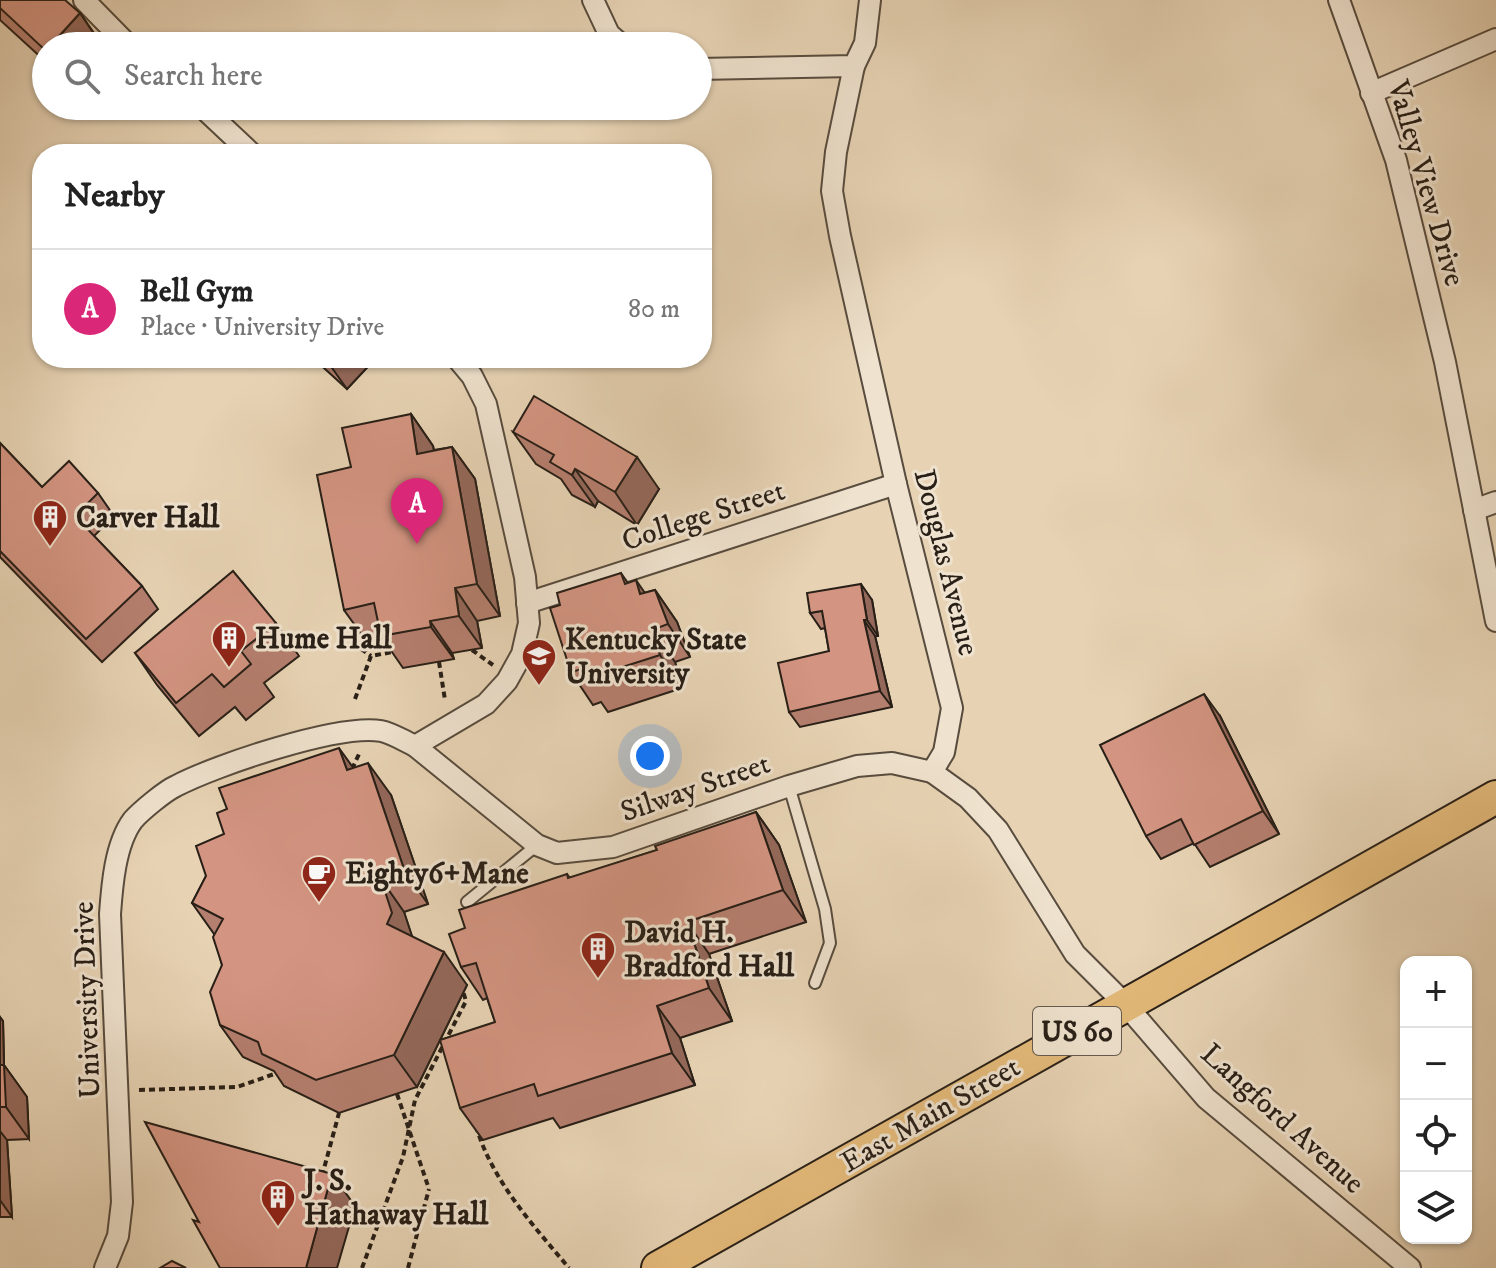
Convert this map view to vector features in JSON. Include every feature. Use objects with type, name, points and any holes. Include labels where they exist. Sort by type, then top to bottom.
[{"type":"main road","name":"East Main Street","points":[[658,1268],[1496,797]]},
{"type":"street","points":[[84,0],[115,32]]},
{"type":"street","points":[[593,0],[608,32]]},
{"type":"street","name":"Douglas Avenue","points":[[870,0],[865,43],[854,66],[836,152],[832,191],[896,484],[952,708],[944,752],[932,772]]},
{"type":"street","name":"Valley View Drive","points":[[1339,0],[1396,160],[1445,362],[1496,621]]},
{"type":"street","points":[[1371,93],[1496,39]]},
{"type":"street","points":[[712,69],[854,66]]},
{"type":"street","points":[[216,120],[241,144]]},
{"type":"street","points":[[465,368],[486,404],[525,577],[529,623],[522,654],[507,681],[486,704],[415,746],[537,845]]},
{"type":"street","name":"College Street","points":[[527,603],[896,484]]},
{"type":"street","points":[[1474,510],[1496,502]]},
{"type":"street","name":"University Drive","points":[[105,1268],[118,1236],[123,1181],[112,877],[133,821],[172,787],[219,766],[306,742],[349,731],[383,731],[415,746]]},
{"type":"street","name":"Silway Street","points":[[537,845],[557,853],[613,847],[789,786],[857,766],[892,763],[932,772]]},
{"type":"street","points":[[932,772],[968,798],[998,830],[1075,954],[1125,1004]]},
{"type":"street","name":"Langford Avenue","points":[[1125,1004],[1206,1098],[1399,1264]]},
{"type":"lane","points":[[789,786],[825,909],[830,943],[815,983]]},
{"type":"lane","points":[[467,902],[537,845]]},
{"type":"path","points":[[357,620],[359,634],[350,641],[371,656],[400,651]]},
{"type":"path","points":[[472,650],[495,666]]},
{"type":"path","points":[[355,699],[371,656]]},
{"type":"path","points":[[439,662],[445,700]]},
{"type":"path","points":[[350,773],[363,746]]},
{"type":"path","points":[[362,1268],[403,1157],[415,1100],[466,1001],[458,976]]},
{"type":"path","points":[[448,1036],[453,1051]]},
{"type":"path","points":[[133,1091],[237,1087],[280,1072]]},
{"type":"path","points":[[397,1094],[429,1189],[408,1268]]},
{"type":"path","points":[[471,1112],[480,1143],[514,1202],[569,1268]]},
{"type":"path","points":[[320,1182],[339,1113]]},
{"type":"building","points":[[0,0],[65,0],[80,13],[63,32],[32,32],[32,38],[0,8]]},
{"type":"building","points":[[534,396],[637,457],[615,492],[575,469],[572,475],[550,462],[554,455],[513,432]]},
{"type":"building","points":[[411,414],[417,454],[452,447],[477,584],[455,588],[459,616],[430,621],[431,627],[381,636],[374,603],[344,610],[317,475],[351,467],[342,428]]},
{"type":"building","name":"Carver Hall","points":[[0,443],[42,487],[69,461],[98,493],[75,516],[142,586],[86,639],[0,551]]},
{"type":"building","points":[[233,571],[276,623],[241,651],[251,664],[224,687],[212,674],[176,703],[135,653]]},
{"type":"building","points":[[621,573],[625,584],[636,580],[640,594],[655,590],[668,624],[652,630],[660,655],[585,679],[582,669],[571,672],[550,608],[560,605],[557,593]]},
{"type":"building","points":[[861,584],[867,620],[864,620],[880,691],[789,712],[778,663],[829,651],[822,611],[810,613],[807,593]]},
{"type":"building","points":[[1204,694],[1263,811],[1194,845],[1181,819],[1146,836],[1100,745]]},
{"type":"building","points":[[339,748],[347,770],[368,763],[405,872],[381,879],[392,913],[387,924],[444,952],[394,1055],[316,1080],[262,1054],[258,1042],[220,1025],[210,992],[222,965],[213,937],[223,919],[192,903],[206,876],[196,846],[224,834],[217,813],[227,809],[219,788]]},
{"type":"building","name":"David H. Bradford Hall","points":[[756,812],[783,890],[687,922],[709,988],[657,1006],[672,1053],[538,1096],[534,1084],[460,1108],[440,1040],[495,1022],[476,963],[461,967],[449,934],[465,928],[459,910],[567,874],[568,878],[657,850],[655,846]]},
{"type":"building","points":[[0,1065],[4,1065],[6,1107],[0,1107]]},
{"type":"building","name":"J. S. Hathaway Hall","points":[[145,1122],[332,1174],[306,1268],[220,1268]]},
{"type":"building","points":[[172,1261],[186,1268],[160,1268]]},
{"type":"place","name":"Bell Gym","points":[[417,544]]},
{"type":"place","name":"Carver Hall","points":[[50,548]]},
{"type":"place","name":"Hume Hall","points":[[229,669]]},
{"type":"place","name":"Kentucky State University","points":[[539,687]]},
{"type":"place","name":"Eighty6+Mane","points":[[319,904]]},
{"type":"place","name":"David H. Bradford Hall","points":[[598,980]]},
{"type":"place","name":"J. S. Hathaway Hall","points":[[278,1228]]}]
